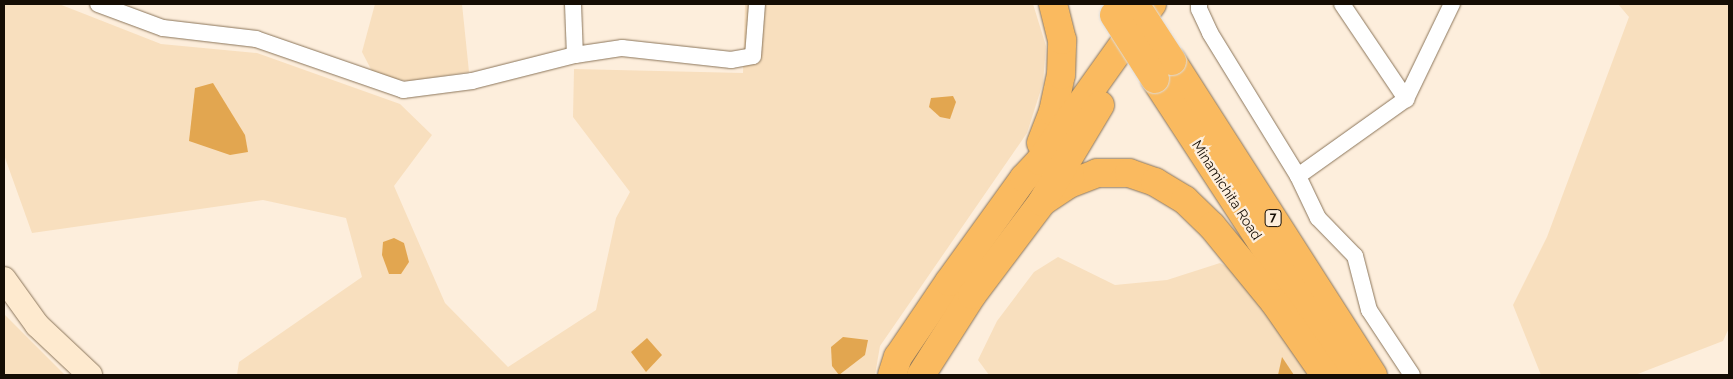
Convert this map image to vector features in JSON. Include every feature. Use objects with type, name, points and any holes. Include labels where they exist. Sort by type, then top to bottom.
[{"type":"highway","points":[[1024,178],[1053,112],[1061,75],[1062,40],[1053,4]]},
{"type":"highway","points":[[892,375],[898,357],[1024,178],[1040,161],[1153,4]]},
{"type":"highway","points":[[1153,4],[1168,60]]},
{"type":"highway","points":[[921,375],[972,295],[1042,202],[1119,74],[1168,4]]},
{"type":"highway","name":"Minamichita Road","points":[[1119,7],[1168,60],[1257,193],[1374,375]]},
{"type":"highway","name":"Minamichita Road","points":[[1168,60],[1348,375]]},
{"type":"highway","points":[[1042,202],[1069,184],[1097,173],[1129,173],[1155,182],[1185,200],[1212,226],[1274,303],[1325,375]]},
{"type":"main road","points":[[4,279],[38,325],[90,375]]},
{"type":"street","points":[[98,4],[163,28],[256,39],[403,90],[472,81],[575,55],[622,48],[731,60],[753,56],[757,4]]},
{"type":"street","points":[[573,4],[575,55]]},
{"type":"street","points":[[1199,4],[1199,9],[1210,33],[1298,176],[1318,218],[1355,256],[1369,310],[1412,375]]},
{"type":"street","points":[[1342,4],[1406,99]]},
{"type":"street","points":[[1298,176],[1406,99],[1452,4]]},
{"type":"shaded area","points":[[4,4],[59,4],[161,44],[257,53],[400,104],[432,135],[394,186],[445,303],[508,367],[596,310],[616,218],[630,192],[573,117],[574,69],[743,73],[745,4],[1033,4],[1046,46],[1043,83],[1027,133],[880,346],[875,375],[237,375],[239,362],[362,277],[346,218],[263,200],[32,233],[4,155]]},
{"type":"shaded area","points":[[375,4],[462,4],[469,72],[408,81],[374,75],[362,52]]},
{"type":"shaded area","points":[[1618,4],[1729,4],[1729,328],[1723,341],[1635,375],[1541,375],[1513,305],[1547,237],[1629,17]]},
{"type":"shaded area","points":[[213,83],[245,135],[248,152],[230,155],[189,141],[195,88]]},
{"type":"shaded area","points":[[953,96],[956,102],[950,119],[940,117],[929,107],[931,98]]},
{"type":"shaded area","points":[[394,238],[404,243],[409,262],[401,274],[389,274],[382,255],[383,242]]},
{"type":"shaded area","points":[[1058,257],[1115,285],[1167,280],[1220,263],[1245,277],[1308,375],[989,375],[978,360],[997,321],[1034,272]]},
{"type":"shaded area","points":[[4,314],[65,375],[4,375]]},
{"type":"shaded area","points":[[843,337],[868,340],[865,355],[839,375],[832,366],[831,347]]},
{"type":"shaded area","points":[[647,338],[662,355],[646,372],[631,352]]},
{"type":"shaded area","points":[[1282,357],[1294,375],[1278,375]]}]
